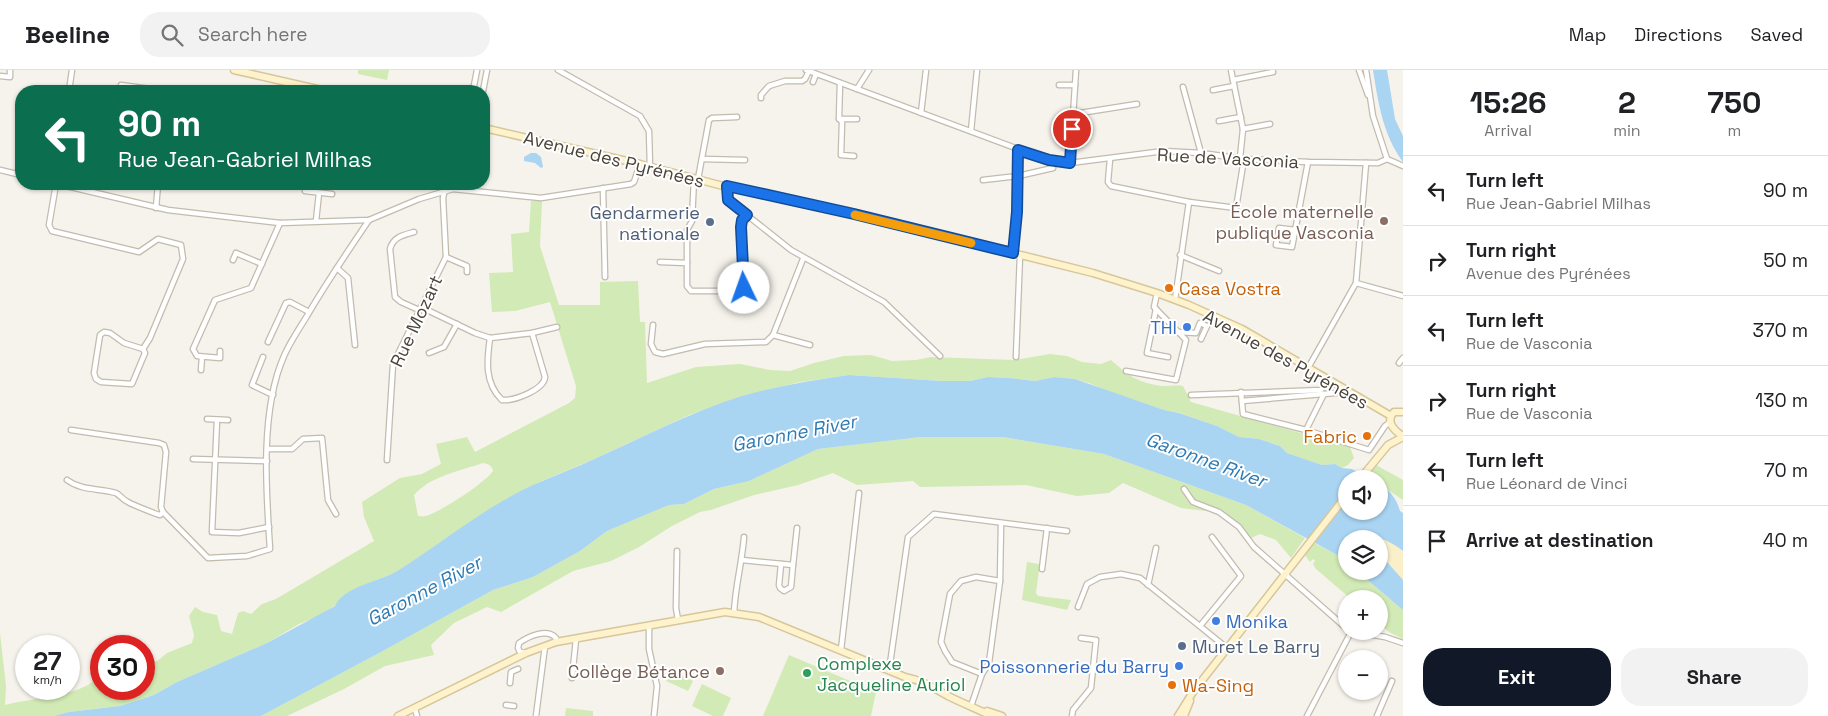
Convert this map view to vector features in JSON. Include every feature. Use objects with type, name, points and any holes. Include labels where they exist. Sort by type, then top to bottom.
[{"type":"main road","points":[[234,70],[300,85]]},
{"type":"main road","name":"Avenue des Pyrénées","points":[[490,129],[1013,253],[1092,273],[1157,293],[1242,329],[1347,392],[1391,424],[1403,437]]},
{"type":"main road","points":[[1388,445],[1394,412],[1401,409]]},
{"type":"main road","points":[[1367,470],[1388,445],[1403,437]]},
{"type":"main road","points":[[1178,716],[1192,692],[1338,506]]},
{"type":"main road","points":[[398,716],[514,658],[556,642],[710,614],[734,612],[759,617],[841,650],[992,716]]},
{"type":"main road","points":[[1184,716],[1192,692]]},
{"type":"main road","points":[[973,707],[1002,716]]},
{"type":"street","points":[[0,76],[10,76],[10,70]]},
{"type":"street","points":[[70,85],[72,70]]},
{"type":"street","points":[[473,85],[477,70]]},
{"type":"street","points":[[485,85],[487,70]]},
{"type":"street","points":[[558,70],[640,116],[649,132],[650,168]]},
{"type":"street","points":[[857,89],[869,70]]},
{"type":"street","points":[[921,113],[926,70]]},
{"type":"street","points":[[970,131],[977,70]]},
{"type":"street","points":[[1070,163],[1076,70]]},
{"type":"street","points":[[1110,159],[1108,182],[1111,186],[1189,202],[1236,208],[1242,158],[1243,129],[1232,70]]},
{"type":"street","points":[[1359,70],[1370,100]]},
{"type":"street","points":[[1366,70],[1374,122],[1387,154],[1387,159],[1403,166]]},
{"type":"street","points":[[761,98],[761,95],[769,86],[785,81],[802,81],[805,79],[808,71]]},
{"type":"street","name":"Rue de Vasconia","points":[[808,71],[1049,160],[1070,163],[1164,151],[1308,162],[1366,163],[1382,162],[1387,159]]},
{"type":"street","points":[[1233,80],[1273,72]]},
{"type":"street","points":[[813,82],[816,74]]},
{"type":"street","points":[[840,82],[839,119],[842,122],[842,155],[854,156]]},
{"type":"street","points":[[1059,85],[1075,85]]},
{"type":"street","points":[[1213,90],[1234,86]]},
{"type":"street","points":[[1183,87],[1201,153]]},
{"type":"street","points":[[1074,114],[1137,104]]},
{"type":"street","points":[[737,117],[710,119],[696,179],[692,221],[687,230],[687,286],[691,291],[742,291],[744,284],[741,224],[747,215]]},
{"type":"street","points":[[1219,121],[1241,117]]},
{"type":"street","points":[[839,119],[857,119]]},
{"type":"street","points":[[1243,129],[1270,124]]},
{"type":"street","points":[[1013,253],[1017,212],[1018,150]]},
{"type":"street","points":[[702,159],[745,160]]},
{"type":"street","points":[[1295,230],[1279,228],[1276,245],[1292,247],[1308,162]]},
{"type":"street","points":[[1308,368],[1356,283],[1366,163]]},
{"type":"street","points":[[463,190],[541,198],[631,184],[634,182],[640,164]]},
{"type":"street","points":[[984,180],[1018,176],[1053,168]]},
{"type":"street","points":[[0,170],[15,174]]},
{"type":"street","points":[[727,186],[728,200],[803,258],[884,302],[940,356]]},
{"type":"street","points":[[603,188],[605,277]]},
{"type":"street","points":[[56,190],[49,225],[52,231],[139,252],[158,239],[181,244],[183,259],[150,338],[143,349],[145,353],[132,384],[101,382],[96,379],[94,373],[100,334],[104,332],[110,333],[124,343],[143,349]]},
{"type":"street","points":[[82,190],[156,208],[280,223],[369,220],[419,199],[449,190]]},
{"type":"street","points":[[156,208],[158,190]]},
{"type":"street","points":[[305,191],[332,194]]},
{"type":"street","name":"Rue Mozart","points":[[387,460],[393,364],[446,258],[442,206],[445,191]]},
{"type":"street","points":[[316,221],[319,193]]},
{"type":"street","points":[[1175,300],[1189,202]]},
{"type":"street","points":[[71,430],[159,443],[164,446],[166,452],[160,507],[208,558],[247,556],[270,549],[267,461],[269,418],[273,394],[284,357],[309,312],[369,220]]},
{"type":"street","points":[[220,352],[220,358],[197,356],[193,349],[215,300],[251,288],[280,223]]},
{"type":"street","points":[[414,232],[399,237],[392,242],[390,249],[395,297],[400,302],[420,308],[490,338],[532,333],[557,327]]},
{"type":"street","points":[[233,260],[236,253],[262,264]]},
{"type":"street","points":[[1016,357],[1020,255]]},
{"type":"street","points":[[1180,256],[1219,271]]},
{"type":"street","points":[[446,258],[467,266],[467,272]]},
{"type":"street","points":[[652,325],[651,344],[655,352],[663,354],[705,344],[766,342],[773,336],[803,258]]},
{"type":"street","points":[[660,262],[687,263]]},
{"type":"street","points":[[337,268],[348,278],[355,345]]},
{"type":"street","points":[[1356,283],[1403,296]]},
{"type":"street","points":[[1157,293],[1148,353],[1168,357]]},
{"type":"street","points":[[268,342],[286,303],[290,302],[309,312]]},
{"type":"street","points":[[1126,372],[1176,380],[1186,340],[1156,309]]},
{"type":"street","points":[[1202,338],[1207,326],[1204,324],[1208,314]]},
{"type":"street","points":[[1178,332],[1196,333],[1200,323],[1204,324]]},
{"type":"street","points":[[429,353],[444,348],[456,324]]},
{"type":"street","points":[[490,338],[486,364],[489,375],[495,393],[502,400],[510,400],[539,388],[544,382],[545,377],[532,333]]},
{"type":"street","points":[[773,336],[810,345]]},
{"type":"street","points":[[201,370],[202,356]]},
{"type":"street","points":[[263,357],[252,384],[273,394]]},
{"type":"street","points":[[1399,363],[1403,358]]},
{"type":"street","points":[[1191,395],[1321,390],[1327,380]]},
{"type":"street","points":[[1241,392],[1243,414],[1306,430],[1369,450],[1391,424]]},
{"type":"street","points":[[1242,401],[1347,392]]},
{"type":"street","points":[[1306,430],[1324,394]]},
{"type":"street","points":[[207,419],[228,420]]},
{"type":"street","points":[[217,420],[212,532],[239,533],[269,527]]},
{"type":"street","points":[[1382,433],[1386,426],[1391,424]]},
{"type":"street","points":[[267,449],[292,448],[303,439],[322,438],[328,500],[336,514]]},
{"type":"street","points":[[193,459],[267,461]]},
{"type":"street","points":[[67,480],[75,486],[118,494],[127,502],[156,515],[160,515],[163,512]]},
{"type":"street","points":[[1184,489],[1193,502],[1218,512],[1239,527],[1254,547],[1338,621]]},
{"type":"street","points":[[841,650],[859,493]]},
{"type":"street","points":[[890,671],[908,538],[934,514],[1067,531]]},
{"type":"street","points":[[973,707],[982,674],[989,663],[1000,581],[1001,524]]},
{"type":"street","points":[[781,564],[779,585],[784,591],[791,587],[798,528]]},
{"type":"street","points":[[1042,569],[1047,528]]},
{"type":"street","points":[[734,612],[737,575],[742,560],[744,537]]},
{"type":"street","points":[[1200,626],[1241,576],[1212,537]]},
{"type":"street","points":[[1148,585],[1156,548]]},
{"type":"street","points":[[677,551],[676,608],[678,620]]},
{"type":"street","points":[[742,560],[793,565]]},
{"type":"street","points":[[1078,607],[1087,584],[1100,577],[1121,574],[1140,578],[1228,648]]},
{"type":"street","points":[[982,674],[952,662],[941,642],[950,594],[961,581],[976,577],[1000,581]]},
{"type":"street","points":[[649,625],[650,649],[657,686],[654,716]]},
{"type":"street","points":[[526,653],[520,652],[518,648],[519,643],[532,636],[547,633],[553,634],[556,642]]},
{"type":"street","points":[[1072,716],[1073,710],[1091,688],[1096,640],[1081,638]]},
{"type":"street","points":[[1388,638],[1403,643]]},
{"type":"street","points":[[572,678],[576,639]]},
{"type":"street","points":[[1306,716],[1346,640]]},
{"type":"street","points":[[536,716],[545,646]]},
{"type":"street","points":[[510,683],[511,672],[518,670],[514,658]]},
{"type":"street","points":[[1377,716],[1392,681]]},
{"type":"street","points":[[506,705],[514,706]]},
{"type":"street","points":[[415,709],[417,716]]},
{"type":"green space","points":[[358,70],[389,70],[387,80],[358,74]]},
{"type":"green space","points":[[531,201],[542,201],[540,246],[559,305],[600,305],[600,282],[638,281],[640,322],[645,322],[647,383],[696,367],[740,364],[770,370],[790,371],[844,356],[871,355],[892,361],[931,357],[1014,360],[1050,354],[1067,356],[1082,362],[1101,364],[1111,360],[1140,381],[1154,385],[1183,386],[1191,402],[1350,447],[1354,458],[1348,465],[1342,468],[1335,464],[1322,465],[1287,453],[1280,446],[1259,439],[1239,437],[1217,426],[1075,379],[1054,377],[1035,381],[988,377],[970,381],[942,381],[849,375],[800,382],[743,396],[689,415],[544,480],[512,496],[397,572],[369,583],[319,616],[299,624],[267,643],[177,682],[155,694],[155,662],[167,653],[192,643],[194,635],[189,616],[195,607],[203,612],[217,615],[221,631],[232,634],[238,613],[243,611],[251,614],[262,604],[276,599],[374,541],[364,517],[362,502],[400,478],[422,474],[441,464],[436,444],[467,437],[475,452],[569,403],[575,398],[576,386],[550,302],[515,311],[492,312],[489,273],[513,272],[511,234],[529,232]],"holes":[[[483,463],[488,464],[493,471],[481,483],[441,509],[426,516],[418,516],[414,495],[421,488],[446,475]]]},
{"type":"green space","points":[[921,437],[1003,437],[1104,454],[1246,505],[1305,538],[1291,558],[1276,540],[1260,534],[1251,538],[1236,522],[1223,513],[1181,508],[1123,483],[1109,493],[1077,496],[1026,485],[920,487],[913,481],[857,485],[833,473],[798,485],[754,495],[700,512],[611,561],[573,571],[501,612],[487,607],[454,623],[431,645],[434,655],[385,666],[344,689],[287,716],[261,716],[493,590],[533,577],[580,551],[607,531],[669,505],[684,504],[714,489],[749,481],[818,449]]},
{"type":"green space","points":[[1376,465],[1385,470],[1372,470]]},
{"type":"green space","points":[[1388,472],[1403,480],[1403,500],[1388,490]]},
{"type":"green space","points":[[1314,543],[1338,555],[1338,580],[1368,580],[1379,590],[1340,590],[1316,569],[1313,559],[1310,562],[1305,555]]},
{"type":"green space","points":[[1027,562],[1039,564],[1040,562],[1036,593],[1038,596],[1071,600],[1067,610],[1022,600]]},
{"type":"green space","points":[[1388,597],[1403,610],[1403,639],[1389,632]]},
{"type":"green space","points":[[0,633],[6,686],[5,705],[31,700],[80,700],[80,688],[89,684],[90,700],[139,700],[120,706],[69,712],[54,716],[0,716]]},
{"type":"green space","name":"Complexe Jacqueline Auriol","points":[[789,655],[876,692],[871,716],[763,716]]},
{"type":"green space","points":[[671,670],[693,681],[688,691],[666,681]]},
{"type":"green space","points":[[702,684],[731,698],[723,716],[713,716],[692,706]]},
{"type":"green space","points":[[566,708],[593,711],[593,716],[565,716]]},
{"type":"sand","points":[[1388,541],[1398,546],[1403,551],[1403,580],[1388,563]]},
{"type":"water","points":[[1373,70],[1387,70],[1395,119],[1403,136],[1403,162],[1396,152],[1386,129],[1379,106]]},
{"type":"water","points":[[531,153],[536,153],[541,157],[543,167],[541,168],[535,163],[524,161],[524,157]]},
{"type":"water","name":"Garonne River","points":[[849,375],[942,381],[970,381],[988,377],[1035,381],[1054,377],[1075,379],[1217,426],[1239,437],[1259,439],[1280,446],[1287,453],[1322,465],[1335,464],[1342,468],[1352,469],[1354,470],[1338,470],[1338,520],[1388,520],[1388,491],[1403,513],[1403,551],[1388,542],[1388,530],[1338,530],[1338,555],[1246,505],[1104,454],[1003,437],[921,437],[818,449],[749,481],[714,489],[684,504],[669,505],[607,531],[580,551],[533,577],[493,590],[261,716],[54,716],[69,712],[120,706],[139,700],[155,700],[155,694],[177,682],[267,643],[335,606],[346,593],[392,574],[484,513],[533,485],[723,402],[755,392]]},
{"type":"water","points":[[1388,563],[1403,580],[1403,610],[1388,597],[1388,590],[1379,590],[1368,580],[1388,580]]},
{"type":"slow traffic","points":[[855,215],[971,243]]},
{"type":"place","name":"École maternelle publique Vasconia","points":[[1384,221]]},
{"type":"place","name":"Gendarmerie nationale","points":[[710,222]]},
{"type":"place","name":"Casa Vostra","points":[[1169,288]]},
{"type":"place","name":"THI","points":[[1187,327]]},
{"type":"place","name":"Fabric","points":[[1367,436]]},
{"type":"place","name":"Monika","points":[[1216,621]]},
{"type":"place","name":"Muret Le Barry","points":[[1182,646]]},
{"type":"place","name":"Poissonnerie du Barry","points":[[1179,666]]},
{"type":"place","name":"Collège Bétance","points":[[720,671]]},
{"type":"place","name":"Complexe Jacqueline Auriol","points":[[807,673]]},
{"type":"place","name":"Wa-Sing","points":[[1172,685]]},
{"type":"route","points":[[744,288],[741,224],[747,215],[728,200],[727,186],[854,214],[1013,253],[1017,212],[1018,150],[1049,160],[1070,163],[1072,129]]}]
